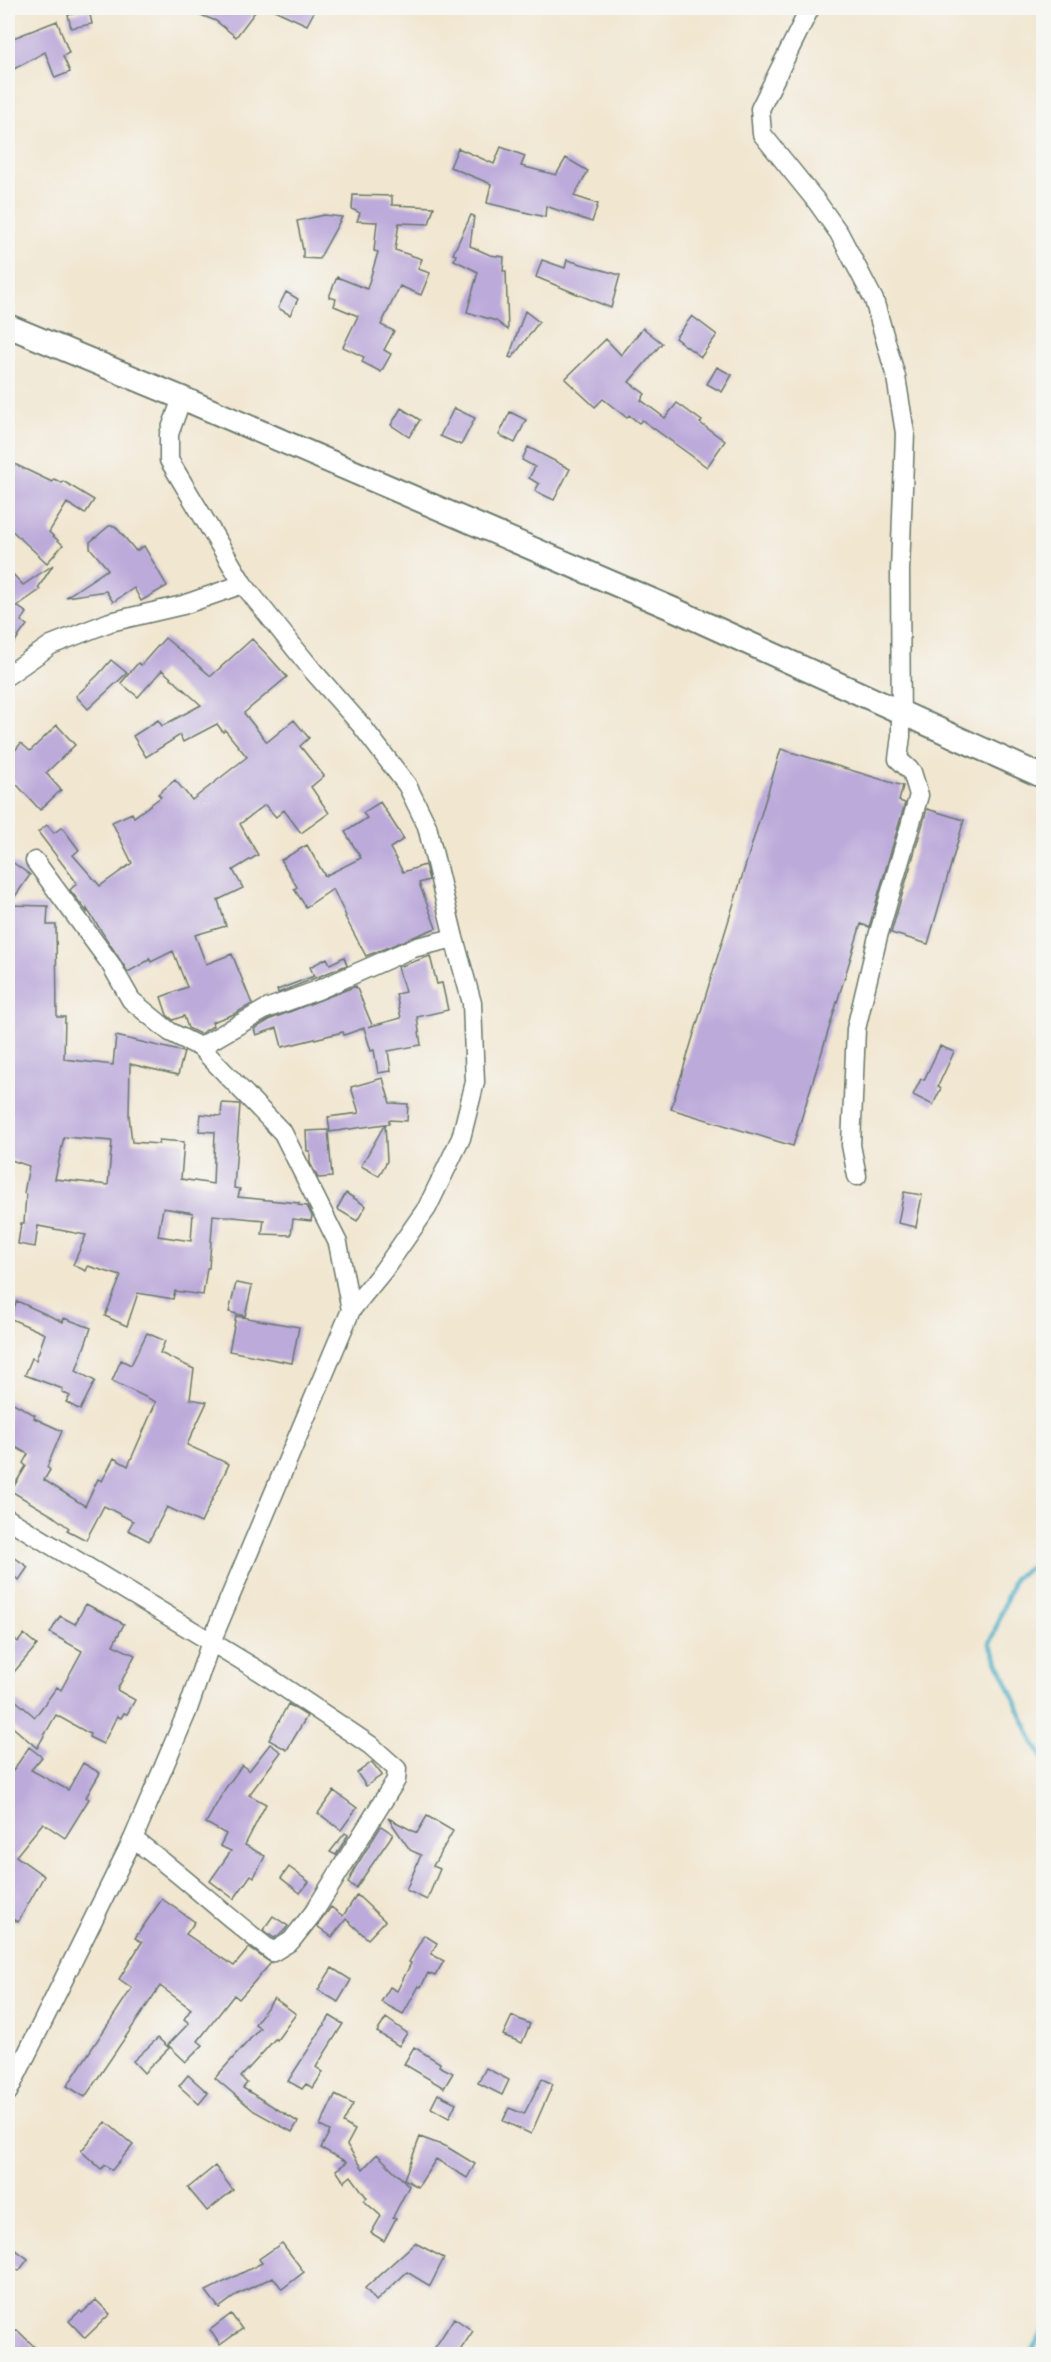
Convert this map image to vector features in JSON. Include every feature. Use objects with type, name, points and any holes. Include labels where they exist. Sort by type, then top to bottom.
[{"type":"main road","points":[[8,326],[182,398],[673,609],[1044,777]]},
{"type":"street","points":[[810,8],[760,109],[762,134],[839,233],[874,300],[896,377],[905,433],[900,571],[902,736],[898,759],[912,772],[919,795],[878,936],[856,1029],[851,1145],[857,1176]]},
{"type":"street","points":[[8,2092],[134,1839],[187,1712],[211,1642],[351,1310],[383,1271],[427,1208],[461,1138],[475,1082],[472,1003],[427,826],[407,785],[361,725],[312,671],[243,584],[169,460],[169,434],[182,398]]},
{"type":"street","points":[[8,675],[51,645],[110,622],[183,605],[243,584]]},
{"type":"street","points":[[35,861],[110,963],[131,1000],[170,1032],[200,1047],[283,1133],[338,1243],[351,1310]]},
{"type":"street","points":[[200,1047],[266,1009],[318,990],[413,948],[454,938]]},
{"type":"street","points":[[8,1520],[261,1672],[370,1745],[397,1769],[396,1780],[314,1912],[291,1941],[273,1952],[134,1839]]},
{"type":"building","points":[[183,8],[258,8],[236,37],[216,21]]},
{"type":"building","points":[[270,8],[316,8],[307,25]]},
{"type":"building","points":[[89,10],[92,24],[71,28],[68,15]]},
{"type":"building","points":[[57,21],[69,53],[63,56],[70,72],[55,78],[45,52],[14,69],[8,57],[8,40]]},
{"type":"building","points":[[501,147],[525,156],[521,166],[556,175],[566,158],[588,171],[574,196],[598,204],[592,222],[546,206],[545,217],[487,203],[491,184],[450,167],[458,148],[494,164]]},
{"type":"building","points":[[353,195],[392,196],[392,205],[434,207],[429,224],[399,223],[395,250],[422,259],[418,269],[430,273],[421,295],[400,286],[381,325],[394,331],[384,350],[391,354],[381,372],[362,362],[364,357],[343,347],[358,316],[334,306],[336,299],[329,297],[337,277],[367,289],[378,252],[374,251],[377,222],[357,221],[360,213],[352,209]]},
{"type":"building","points":[[324,215],[342,217],[319,259],[303,258],[297,221]]},
{"type":"building","points":[[471,215],[474,216],[470,246],[490,255],[504,257],[508,330],[496,321],[467,312],[478,272],[454,260],[456,255],[453,254]]},
{"type":"building","points":[[542,260],[565,268],[567,260],[620,275],[611,308],[536,277]]},
{"type":"building","points":[[286,292],[298,299],[290,315],[278,308]]},
{"type":"building","points":[[525,311],[539,322],[512,358],[509,357]]},
{"type":"building","points":[[692,316],[717,335],[701,357],[675,338]]},
{"type":"building","points":[[643,328],[662,343],[629,382],[645,394],[641,400],[665,418],[677,403],[725,441],[707,467],[642,420],[639,423],[629,415],[627,418],[603,399],[595,407],[565,379],[606,339],[621,355]]},
{"type":"building","points":[[717,367],[732,375],[722,392],[707,384]]},
{"type":"building","points":[[401,408],[420,420],[409,437],[391,425]]},
{"type":"building","points":[[454,408],[475,418],[461,445],[440,436]]},
{"type":"building","points":[[510,412],[526,420],[515,443],[499,435]]},
{"type":"building","points":[[528,447],[570,469],[554,500],[535,491],[539,484],[529,478],[535,467],[522,460]]},
{"type":"building","points":[[8,461],[52,482],[54,479],[62,483],[63,481],[94,500],[85,514],[67,503],[49,532],[63,545],[47,563],[8,527]]},
{"type":"building","points":[[109,526],[115,526],[136,551],[144,546],[167,586],[141,601],[134,588],[113,602],[106,591],[66,597],[108,569],[90,548],[90,542]]},
{"type":"building","points":[[53,565],[38,588],[40,590],[17,606],[27,613],[21,621],[27,625],[8,651],[8,569],[23,585]]},
{"type":"building","points":[[165,638],[211,676],[252,639],[271,659],[287,677],[244,713],[267,742],[294,720],[309,738],[300,746],[324,776],[311,787],[329,813],[301,833],[284,810],[276,817],[265,805],[240,824],[258,855],[233,870],[243,888],[218,900],[226,926],[195,935],[206,964],[232,954],[252,1004],[212,1022],[213,1026],[200,1034],[188,1028],[184,1016],[173,1020],[167,1015],[161,997],[187,987],[173,951],[151,962],[149,957],[149,960],[128,972],[87,909],[87,912],[70,890],[77,883],[38,832],[47,825],[54,833],[62,827],[79,850],[73,855],[100,886],[132,863],[112,822],[132,813],[134,817],[161,797],[158,794],[175,780],[192,800],[247,757],[225,730],[223,732],[217,724],[183,742],[180,735],[146,757],[133,736],[158,720],[162,726],[201,705],[162,670],[138,697],[121,683],[138,663],[141,665]]},
{"type":"building","points":[[111,660],[127,673],[88,709],[76,696]]},
{"type":"building","points":[[57,725],[75,745],[46,773],[61,790],[40,810],[8,775],[8,759],[21,743],[30,751]]},
{"type":"building","points":[[781,749],[903,786],[899,801],[905,803],[869,927],[861,924],[793,1146],[671,1109]]},
{"type":"building","points":[[380,802],[404,839],[390,848],[403,872],[425,865],[429,880],[419,883],[436,928],[366,956],[333,889],[306,907],[294,889],[297,887],[281,860],[307,845],[325,876],[361,858],[345,832],[367,818],[363,813]]},
{"type":"building","points":[[927,809],[964,820],[928,944],[891,933]]},
{"type":"building","points":[[8,859],[30,875],[9,905],[48,906],[47,925],[56,925],[57,1017],[65,1017],[64,1059],[113,1065],[116,1036],[184,1052],[178,1075],[130,1064],[129,1115],[132,1142],[159,1144],[159,1140],[184,1142],[181,1179],[213,1184],[215,1132],[199,1131],[201,1114],[221,1116],[222,1103],[240,1104],[234,1188],[240,1189],[238,1197],[299,1203],[298,1205],[307,1206],[312,1216],[311,1221],[293,1219],[291,1235],[262,1234],[264,1220],[213,1215],[209,1268],[207,1268],[203,1295],[175,1291],[173,1299],[138,1293],[127,1326],[105,1316],[121,1276],[88,1266],[86,1271],[73,1265],[86,1235],[38,1226],[35,1247],[18,1244],[21,1223],[24,1223],[26,1194],[24,1193],[29,1166],[8,1159],[8,1133],[12,1116],[8,1116]],"holes":[[[64,1137],[112,1141],[108,1185],[55,1179]],[[163,1208],[193,1213],[191,1241],[158,1236]]]},
{"type":"building","points":[[430,956],[437,984],[442,983],[448,1010],[417,1017],[421,1045],[388,1051],[391,1071],[378,1073],[374,1050],[371,1051],[364,1028],[344,1035],[343,1032],[282,1047],[277,1028],[256,1035],[254,1029],[271,1019],[356,986],[372,1025],[368,1027],[401,1018],[396,994],[405,992],[398,967]]},
{"type":"building","points":[[344,957],[347,965],[278,993],[277,990],[314,976],[310,967],[327,958],[330,964]]},
{"type":"building","points":[[940,1046],[954,1052],[938,1086],[941,1088],[933,1105],[913,1095],[921,1079],[924,1080]]},
{"type":"building","points":[[383,1078],[390,1103],[408,1104],[407,1121],[389,1120],[389,1124],[330,1132],[328,1117],[359,1113],[351,1087]]},
{"type":"building","points":[[385,1124],[387,1161],[379,1176],[361,1166]]},
{"type":"building","points":[[328,1130],[332,1177],[318,1178],[310,1163],[306,1131]]},
{"type":"building","points":[[904,1192],[922,1195],[916,1227],[898,1223]]},
{"type":"building","points":[[346,1193],[366,1206],[357,1221],[337,1209]]},
{"type":"building","points":[[236,1283],[252,1286],[245,1316],[229,1312]]},
{"type":"building","points":[[17,1301],[63,1322],[64,1318],[91,1328],[76,1371],[95,1381],[80,1410],[66,1402],[70,1396],[62,1392],[63,1389],[25,1375],[32,1358],[36,1360],[45,1334],[9,1318]]},
{"type":"building","points":[[236,1316],[299,1327],[292,1363],[229,1351]]},
{"type":"building","points":[[147,1333],[165,1341],[160,1353],[194,1369],[190,1399],[207,1402],[187,1445],[229,1464],[201,1523],[167,1507],[149,1541],[128,1530],[133,1521],[104,1506],[86,1540],[67,1530],[69,1528],[53,1516],[11,1491],[26,1466],[23,1463],[28,1454],[8,1443],[8,1400],[35,1415],[34,1418],[62,1431],[47,1467],[50,1470],[44,1480],[85,1506],[98,1479],[102,1481],[114,1458],[128,1466],[156,1402],[112,1381],[121,1360],[131,1365]]},
{"type":"building","points":[[8,1553],[28,1567],[19,1580],[8,1573]]},
{"type":"building","points":[[86,1604],[124,1624],[113,1645],[135,1655],[117,1690],[135,1700],[127,1714],[124,1713],[121,1718],[117,1716],[103,1744],[56,1715],[37,1748],[8,1723],[8,1694],[35,1717],[57,1687],[61,1690],[82,1651],[50,1633],[60,1616],[75,1624]]},
{"type":"building","points":[[8,1633],[18,1642],[24,1634],[37,1645],[8,1679]]},
{"type":"building","points":[[288,1704],[307,1716],[287,1750],[269,1740]]},
{"type":"building","points":[[270,1744],[281,1752],[249,1795],[266,1804],[245,1845],[265,1856],[254,1877],[251,1875],[234,1899],[210,1881],[231,1851],[220,1846],[226,1834],[206,1823],[242,1765],[249,1771]]},
{"type":"building","points":[[29,1747],[42,1757],[31,1770],[68,1790],[83,1763],[100,1773],[86,1797],[89,1799],[65,1838],[43,1823],[16,1856],[44,1876],[18,1922],[8,1917],[8,1778]]},
{"type":"building","points":[[372,1762],[382,1775],[366,1786],[357,1773]]},
{"type":"building","points":[[334,1791],[357,1808],[341,1830],[318,1813]]},
{"type":"building","points":[[427,1816],[453,1831],[433,1866],[440,1869],[427,1900],[406,1890],[421,1855],[410,1850],[388,1818],[417,1833]]},
{"type":"building","points":[[381,1826],[393,1834],[356,1888],[348,1883]]},
{"type":"building","points":[[345,1833],[348,1835],[336,1855],[330,1852]]},
{"type":"building","points":[[289,1867],[309,1882],[300,1893],[281,1878]]},
{"type":"building","points":[[357,1895],[385,1921],[368,1939],[346,1919],[332,1937],[317,1926],[331,1907],[343,1916]]},
{"type":"building","points":[[162,1899],[195,1922],[186,1934],[234,1966],[249,1948],[271,1963],[239,1999],[234,1995],[198,2041],[203,2045],[186,2062],[168,2045],[189,2023],[184,2019],[191,2009],[160,1986],[85,2097],[67,2086],[132,1988],[119,1979],[142,1942],[135,1938]]},
{"type":"building","points":[[273,1916],[288,1926],[274,1938],[263,1930]]},
{"type":"building","points":[[424,1935],[437,1943],[431,1954],[444,1961],[435,1976],[428,1973],[403,2014],[381,2002],[390,1987],[397,1991]]},
{"type":"building","points":[[332,1968],[351,1980],[338,2002],[318,1990]]},
{"type":"building","points":[[274,1998],[296,2014],[277,2040],[275,2039],[241,2077],[247,2083],[243,2088],[298,2122],[292,2132],[254,2111],[215,2078],[260,2028],[255,2024]]},
{"type":"building","points":[[330,2016],[343,2024],[316,2067],[323,2072],[313,2088],[306,2084],[302,2089],[288,2081]]},
{"type":"building","points":[[512,2016],[530,2024],[522,2043],[503,2035]]},
{"type":"building","points":[[386,2018],[407,2033],[399,2046],[377,2032]]},
{"type":"building","points":[[158,2038],[169,2048],[144,2073],[133,2061]]},
{"type":"building","points":[[414,2047],[440,2063],[439,2066],[453,2073],[444,2088],[404,2064]]},
{"type":"building","points":[[486,2068],[509,2080],[502,2095],[478,2083]]},
{"type":"building","points":[[188,2075],[208,2093],[199,2104],[179,2086]]},
{"type":"building","points":[[542,2079],[553,2084],[531,2134],[503,2121],[509,2108],[524,2114]]},
{"type":"building","points":[[438,2094],[456,2103],[449,2118],[431,2108]]},
{"type":"building","points":[[335,2095],[353,2104],[343,2123],[355,2130],[347,2145],[363,2169],[377,2154],[409,2186],[384,2241],[371,2233],[381,2216],[364,2201],[367,2198],[351,2176],[344,2182],[336,2170],[347,2162],[321,2148],[330,2131],[320,2126]]},
{"type":"building","points":[[106,2122],[133,2145],[112,2170],[105,2165],[101,2169],[81,2151]]},
{"type":"building","points":[[420,2137],[447,2147],[475,2164],[467,2178],[436,2159],[418,2187],[404,2179]]},
{"type":"building","points":[[215,2166],[233,2190],[207,2211],[188,2188]]},
{"type":"building","points":[[282,2243],[304,2272],[282,2289],[273,2277],[238,2294],[219,2308],[206,2291],[262,2263],[259,2259]]},
{"type":"building","points":[[415,2243],[444,2258],[430,2286],[407,2272],[376,2301],[365,2288]]},
{"type":"building","points":[[16,2250],[28,2259],[19,2271],[8,2263]]},
{"type":"building","points":[[96,2300],[110,2314],[85,2338],[69,2321]]},
{"type":"building","points":[[231,2314],[242,2329],[220,2345],[210,2330]]},
{"type":"building","points":[[454,2318],[473,2331],[457,2355],[442,2355],[434,2349]]},
{"type":"building","points":[[17,2330],[43,2355],[8,2355],[8,2340]]},
{"type":"waterway","points":[[1044,1555],[1042,1560],[1014,1578],[990,1644],[1035,1745],[1044,1760]]},
{"type":"waterway","points":[[1029,2354],[1044,2331]]}]
